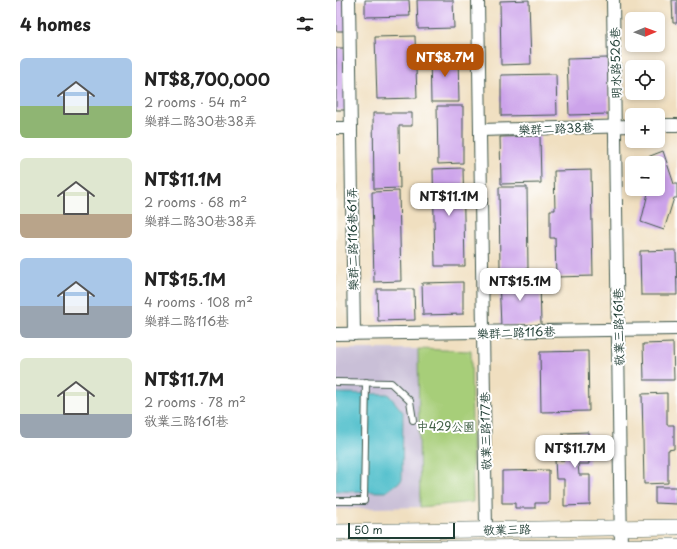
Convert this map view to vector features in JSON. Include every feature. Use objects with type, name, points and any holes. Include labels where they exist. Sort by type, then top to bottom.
[{"type":"street","name":"樂群二路116巷61弄","points":[[349,0],[354,334]]},
{"type":"street","name":"敬業三路177巷","points":[[478,0],[486,530]]},
{"type":"street","name":"明水路526巷","points":[[613,0],[616,126]]},
{"type":"street","points":[[665,125],[677,125]]},
{"type":"street","name":"敬業三路161巷","points":[[616,126],[617,330],[621,547]]},
{"type":"street","name":"樂群二路38巷","points":[[481,130],[625,126]]},
{"type":"street","points":[[336,128],[351,128]]},
{"type":"street","name":"樂群二路116巷","points":[[336,334],[677,329]]},
{"type":"street","name":"敬業三路","points":[[336,532],[677,527]]},
{"type":"street","name":"敬業三路","points":[[336,549],[677,546]]},
{"type":"lane","points":[[336,382],[391,383],[410,401],[413,420]]},
{"type":"lane","points":[[336,501],[364,501],[366,382]]},
{"type":"shaded area","points":[[336,349],[418,349],[420,507],[336,509]]},
{"type":"green space","name":"中429公園","points":[[418,349],[471,351],[473,502],[420,507]]},
{"type":"water","points":[[336,393],[388,394],[403,412],[402,480],[386,492],[336,491]]},
{"type":"building","points":[[336,0],[348,0],[348,31],[336,31]]},
{"type":"building","points":[[365,0],[409,0],[410,16],[365,17]]},
{"type":"building","points":[[417,0],[453,0],[454,28],[418,29]]},
{"type":"building","points":[[529,0],[531,64],[501,65],[500,1]]},
{"type":"building","points":[[672,0],[677,0],[677,23],[673,23]]},
{"type":"building","points":[[415,36],[417,98],[377,99],[375,37]]},
{"type":"building","points":[[336,48],[344,48],[346,110],[336,110]]},
{"type":"building","points":[[458,54],[459,102],[431,102],[430,55]]},
{"type":"building","points":[[608,58],[609,114],[569,115],[567,59]]},
{"type":"building","points":[[556,74],[557,115],[501,116],[501,75]]},
{"type":"building","points":[[437,106],[463,106],[463,163],[438,164]]},
{"type":"building","points":[[373,113],[412,113],[412,126],[399,126],[400,188],[374,189]]},
{"type":"building","points":[[540,136],[541,183],[501,184],[500,137]]},
{"type":"building","points":[[663,151],[665,156],[650,156]]},
{"type":"building","points":[[665,157],[674,184],[677,184],[677,198],[674,198],[664,230],[641,222],[647,196],[665,196]]},
{"type":"building","points":[[463,168],[465,266],[435,266],[433,169]]},
{"type":"building","points":[[591,170],[593,276],[556,277],[555,238],[550,238],[550,210],[555,210],[554,171]]},
{"type":"building","points":[[499,187],[527,187],[528,269],[500,269]]},
{"type":"building","points":[[399,191],[401,281],[374,282],[372,192]]},
{"type":"building","points":[[676,250],[677,295],[641,295],[640,251]]},
{"type":"building","points":[[540,278],[541,325],[501,326],[499,279]]},
{"type":"building","points":[[463,282],[463,314],[423,315],[422,283]]},
{"type":"building","points":[[377,289],[414,289],[415,320],[378,321]]},
{"type":"building","points":[[673,343],[674,380],[644,380],[643,344]]},
{"type":"building","points":[[588,351],[589,411],[541,412],[540,352]]},
{"type":"building","points":[[667,393],[667,425],[674,425],[674,449],[668,450],[668,483],[644,484],[642,394]]},
{"type":"building","points":[[588,432],[589,464],[578,464],[579,475],[590,475],[590,505],[564,506],[564,479],[556,479],[555,460],[564,460],[563,433]]},
{"type":"building","points":[[549,470],[549,503],[535,503],[535,508],[515,508],[515,503],[502,503],[502,471]]},
{"type":"building","points":[[655,487],[677,487],[677,504],[655,503]]}]
